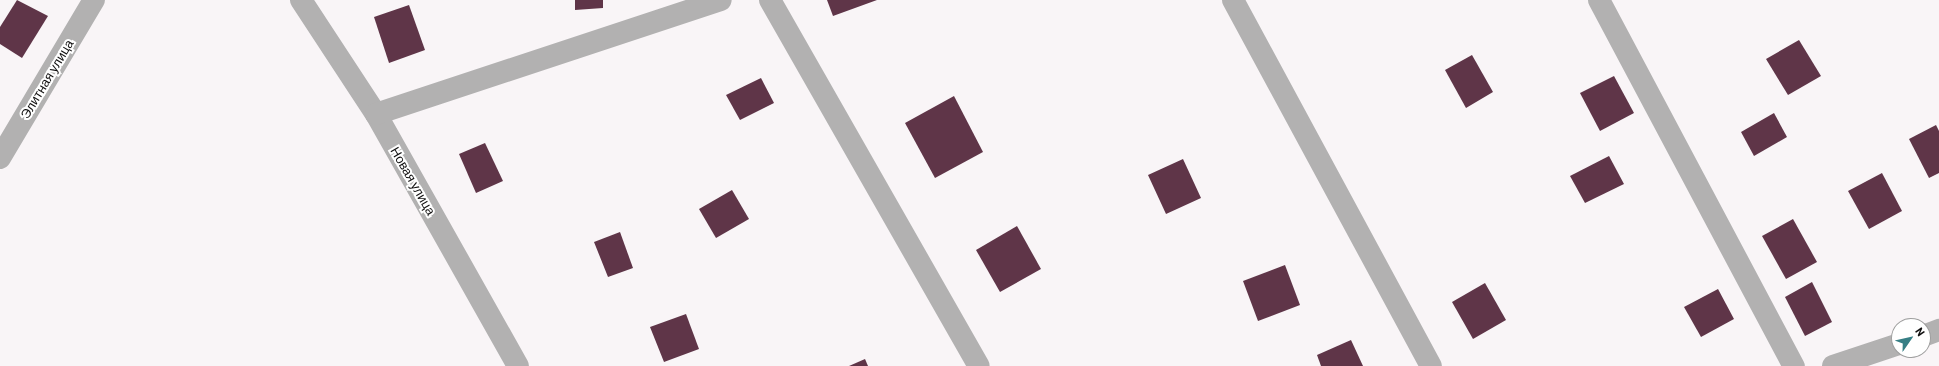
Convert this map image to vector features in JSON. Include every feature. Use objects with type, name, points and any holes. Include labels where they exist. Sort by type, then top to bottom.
[{"type":"street","name":"Элитная улица","points":[[0,158],[94,0]]},
{"type":"street","name":"Новая улица","points":[[301,0],[376,114],[518,366]]},
{"type":"street","points":[[376,114],[721,0]]},
{"type":"street","points":[[770,0],[979,366]]},
{"type":"street","points":[[1233,0],[1431,366]]},
{"type":"street","points":[[1599,0],[1794,366]]},
{"type":"street","points":[[1833,366],[1891,347]]},
{"type":"building","points":[[17,0],[48,16],[22,58],[0,44],[0,27]]},
{"type":"building","points":[[575,0],[603,0],[603,8],[575,10]]},
{"type":"building","points":[[827,0],[877,0],[833,16]]},
{"type":"building","points":[[409,5],[425,50],[389,63],[374,17]]},
{"type":"building","points":[[1799,40],[1821,76],[1788,95],[1766,59]]},
{"type":"building","points":[[1472,55],[1493,92],[1466,108],[1445,70]]},
{"type":"building","points":[[1614,76],[1634,113],[1600,131],[1580,93]]},
{"type":"building","points":[[761,78],[774,103],[740,120],[726,95]]},
{"type":"building","points":[[954,96],[983,152],[935,178],[905,123]]},
{"type":"building","points":[[1774,113],[1787,137],[1754,156],[1741,132]]},
{"type":"building","points":[[1936,125],[1939,131],[1939,173],[1929,178],[1909,139]]},
{"type":"building","points":[[485,143],[503,181],[476,193],[459,154]]},
{"type":"building","points":[[1609,156],[1624,184],[1585,203],[1570,176]]},
{"type":"building","points":[[1183,159],[1201,198],[1166,214],[1148,175]]},
{"type":"building","points":[[1882,173],[1902,211],[1869,229],[1848,191]]},
{"type":"building","points":[[732,190],[749,219],[716,238],[699,209]]},
{"type":"building","points":[[1793,219],[1817,262],[1786,279],[1762,236]]},
{"type":"building","points":[[1017,226],[1041,269],[1000,292],[976,250]]},
{"type":"building","points":[[620,232],[633,268],[608,277],[594,242]]},
{"type":"building","points":[[1285,265],[1300,305],[1258,321],[1243,281]]},
{"type":"building","points":[[1812,282],[1832,322],[1805,336],[1785,297]]},
{"type":"building","points":[[1485,283],[1506,320],[1473,339],[1452,302]]},
{"type":"building","points":[[1718,289],[1734,319],[1701,337],[1684,307]]},
{"type":"building","points":[[686,314],[699,349],[664,362],[650,327]]},
{"type":"building","points":[[1351,340],[1363,366],[1321,366],[1317,355]]},
{"type":"building","points":[[865,359],[868,366],[849,366]]}]
